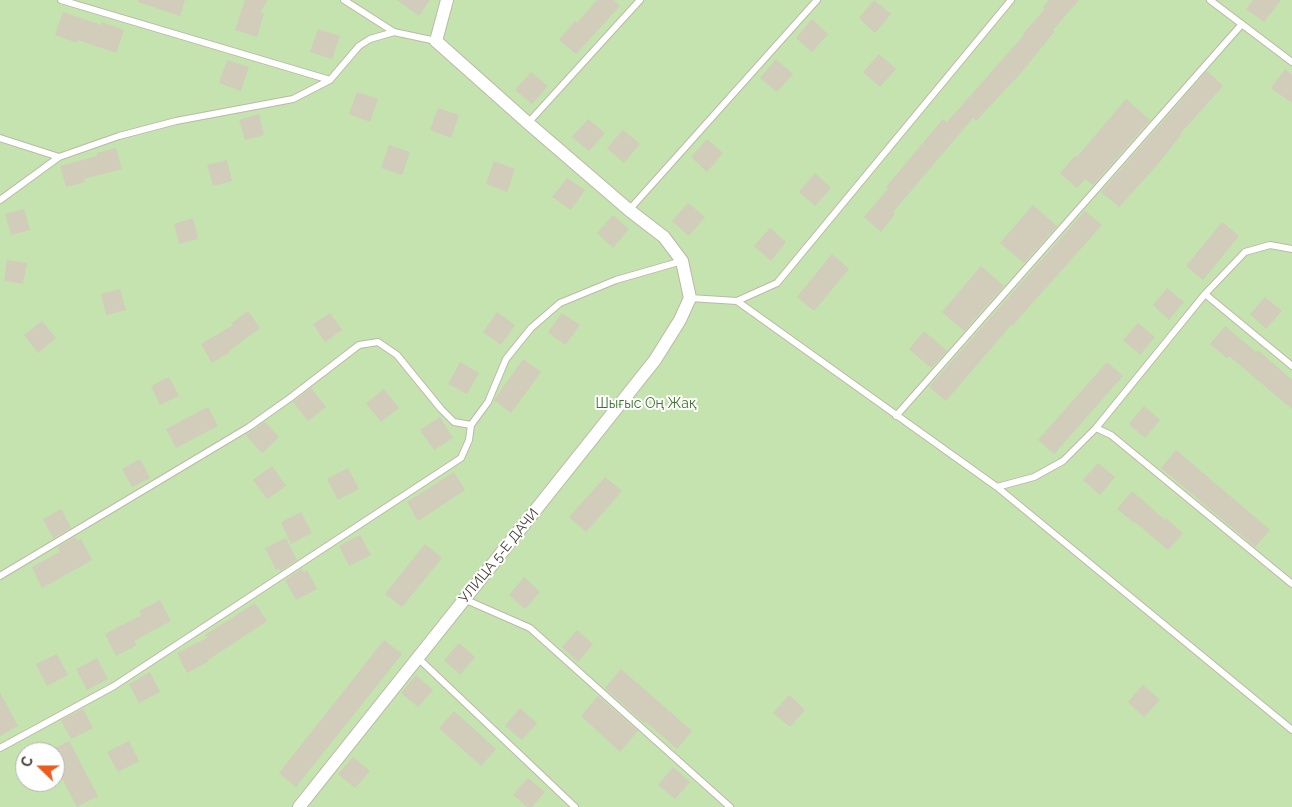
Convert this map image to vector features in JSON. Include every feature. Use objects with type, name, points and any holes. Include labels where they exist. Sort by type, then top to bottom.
[{"type":"street","points":[[448,0],[436,42],[629,210],[664,237],[682,260],[690,298]]},
{"type":"street","name":"УЛИЦА 5-Е ДАЧИ","points":[[299,807],[655,360],[680,320],[690,298]]},
{"type":"lane","points":[[61,0],[330,80]]},
{"type":"lane","points":[[344,0],[394,32],[436,42]]},
{"type":"lane","points":[[528,123],[640,0]]},
{"type":"lane","points":[[629,210],[817,0]]},
{"type":"lane","points":[[690,298],[737,301],[777,283],[1011,0]]},
{"type":"lane","points":[[1210,0],[1292,62]]},
{"type":"lane","points":[[896,416],[1242,24]]},
{"type":"lane","points":[[0,200],[58,157],[119,136],[176,121],[293,99],[330,80],[360,46],[370,39],[394,32]]},
{"type":"lane","points":[[0,138],[58,157]]},
{"type":"lane","points":[[997,487],[1034,477],[1063,461],[1096,428],[1205,294],[1245,252],[1270,245],[1292,248]]},
{"type":"lane","points":[[0,748],[114,686],[461,458],[469,440],[471,424],[488,402],[506,359],[531,328],[560,304],[616,280],[682,260]]},
{"type":"lane","points":[[1205,294],[1292,366]]},
{"type":"lane","points":[[737,301],[997,487],[1292,730]]},
{"type":"lane","points":[[0,576],[249,427],[359,345],[378,342],[397,355],[454,422],[471,424]]},
{"type":"lane","points":[[1096,428],[1111,435],[1292,584]]},
{"type":"lane","points":[[464,599],[530,628],[730,807]]},
{"type":"lane","points":[[417,657],[575,807]]},
{"type":"green space","name":"Шығыс Оң Жақ","points":[[0,0],[1292,0],[1292,807],[0,807]]},
{"type":"building","points":[[138,0],[185,0],[180,16],[138,2]]},
{"type":"building","points":[[245,0],[268,0],[260,12],[264,14],[257,37],[235,30]]},
{"type":"building","points":[[397,0],[430,0],[419,16]]},
{"type":"building","points":[[597,0],[614,0],[620,6],[576,54],[559,40]]},
{"type":"building","points":[[874,0],[891,14],[875,33],[859,18]]},
{"type":"building","points":[[1049,0],[1079,0],[1053,30],[1055,31],[1021,73],[976,121],[973,118],[893,212],[895,214],[881,232],[864,217],[888,189],[886,187],[943,119],[947,122],[1024,35],[1045,9],[1043,7]]},
{"type":"building","points":[[1253,0],[1281,0],[1264,22],[1246,9]]},
{"type":"building","points":[[63,12],[101,25],[102,22],[124,30],[116,53],[78,40],[77,43],[55,35]]},
{"type":"building","points":[[812,19],[828,34],[812,52],[796,38]]},
{"type":"building","points":[[318,29],[340,36],[332,59],[310,52]]},
{"type":"building","points":[[879,54],[896,69],[880,87],[863,72]]},
{"type":"building","points":[[776,59],[793,74],[777,92],[760,78]]},
{"type":"building","points":[[227,60],[249,67],[241,91],[219,83]]},
{"type":"building","points":[[1285,69],[1292,75],[1292,103],[1271,88]]},
{"type":"building","points":[[1207,71],[1223,86],[1180,134],[1158,164],[1119,207],[1101,192]]},
{"type":"building","points":[[531,72],[548,86],[532,104],[515,90]]},
{"type":"building","points":[[357,92],[378,99],[370,122],[349,114]]},
{"type":"building","points":[[1126,99],[1150,120],[1093,185],[1085,179],[1077,188],[1060,173],[1075,156],[1077,157]]},
{"type":"building","points":[[438,108],[459,115],[451,138],[430,130]]},
{"type":"building","points":[[259,114],[264,135],[245,140],[239,120]]},
{"type":"building","points":[[588,119],[605,133],[589,151],[572,137]]},
{"type":"building","points":[[623,130],[640,144],[624,163],[607,148]]},
{"type":"building","points":[[707,139],[723,153],[707,172],[691,157]]},
{"type":"building","points":[[389,145],[410,152],[402,175],[381,168]]},
{"type":"building","points":[[116,148],[122,169],[84,179],[85,182],[66,187],[60,166],[97,156],[97,153]]},
{"type":"building","points":[[227,160],[232,181],[213,186],[207,165]]},
{"type":"building","points":[[494,161],[515,169],[507,192],[486,184]]},
{"type":"building","points":[[815,173],[831,188],[815,206],[799,192]]},
{"type":"building","points":[[567,178],[585,190],[571,210],[552,197]]},
{"type":"building","points":[[688,203],[705,217],[689,236],[672,221]]},
{"type":"building","points":[[1033,205],[1057,226],[1024,263],[1000,243]]},
{"type":"building","points":[[24,209],[30,230],[11,235],[5,214]]},
{"type":"building","points":[[1085,211],[1102,225],[1012,324],[946,401],[929,387]]},
{"type":"building","points":[[613,215],[629,229],[613,248],[597,233]]},
{"type":"building","points":[[193,218],[198,239],[179,244],[174,224]]},
{"type":"building","points":[[1222,222],[1239,236],[1203,280],[1186,266]]},
{"type":"building","points":[[770,228],[786,242],[771,261],[754,246]]},
{"type":"building","points":[[832,254],[849,269],[814,311],[797,297]]},
{"type":"building","points":[[7,260],[27,263],[23,284],[4,281]]},
{"type":"building","points":[[981,266],[1004,286],[964,331],[942,312]]},
{"type":"building","points":[[1167,288],[1184,302],[1169,320],[1153,305]]},
{"type":"building","points":[[120,289],[126,310],[106,315],[101,294]]},
{"type":"building","points":[[1265,297],[1282,311],[1266,329],[1250,314]]},
{"type":"building","points":[[248,311],[260,328],[230,352],[212,363],[201,344],[233,325],[232,323]]},
{"type":"building","points":[[497,312],[515,325],[501,345],[483,332]]},
{"type":"building","points":[[330,313],[342,330],[325,342],[313,324]]},
{"type":"building","points":[[562,313],[580,325],[565,345],[548,332]]},
{"type":"building","points":[[42,321],[56,338],[38,353],[24,335]]},
{"type":"building","points":[[1138,323],[1155,337],[1140,355],[1123,340]]},
{"type":"building","points":[[1225,326],[1256,352],[1258,350],[1292,380],[1292,409],[1229,356],[1227,358],[1210,344]]},
{"type":"building","points":[[924,331],[947,351],[931,368],[909,349]]},
{"type":"building","points":[[523,359],[541,372],[511,413],[494,400]]},
{"type":"building","points":[[460,362],[479,373],[467,394],[448,384]]},
{"type":"building","points":[[1107,362],[1123,376],[1054,454],[1038,440]]},
{"type":"building","points":[[169,377],[179,396],[160,405],[151,386]]},
{"type":"building","points":[[311,388],[326,407],[308,421],[293,402]]},
{"type":"building","points":[[384,389],[399,408],[381,422],[366,403]]},
{"type":"building","points":[[1144,406],[1160,420],[1145,438],[1129,424]]},
{"type":"building","points":[[208,407],[218,426],[176,448],[166,429]]},
{"type":"building","points":[[440,417],[453,438],[434,450],[420,430]]},
{"type":"building","points":[[265,422],[279,437],[262,453],[246,435]]},
{"type":"building","points":[[1176,450],[1270,530],[1255,547],[1161,468]]},
{"type":"building","points":[[140,459],[150,478],[132,487],[122,469]]},
{"type":"building","points":[[1098,463],[1115,477],[1100,495],[1083,480]]},
{"type":"building","points":[[272,466],[286,486],[267,499],[253,480]]},
{"type":"building","points":[[348,468],[359,489],[338,500],[327,479]]},
{"type":"building","points":[[454,472],[465,490],[418,521],[407,502]]},
{"type":"building","points":[[605,477],[622,491],[586,532],[569,517]]},
{"type":"building","points":[[1132,491],[1183,533],[1168,550],[1117,509]]},
{"type":"building","points":[[61,509],[71,528],[53,538],[43,519]]},
{"type":"building","points":[[301,512],[312,533],[291,544],[281,522]]},
{"type":"building","points":[[360,535],[371,555],[349,566],[339,546]]},
{"type":"building","points":[[75,537],[77,541],[81,539],[92,560],[42,588],[32,567],[60,552],[58,547]]},
{"type":"building","points":[[286,538],[297,560],[280,571],[279,568],[276,570],[265,548]]},
{"type":"building","points":[[425,544],[442,558],[402,607],[385,594]]},
{"type":"building","points":[[302,569],[303,572],[307,570],[317,589],[296,600],[285,580]]},
{"type":"building","points":[[524,577],[540,592],[525,609],[509,595]]},
{"type":"building","points":[[160,600],[171,621],[134,641],[137,645],[116,656],[105,634],[142,615],[139,611]]},
{"type":"building","points":[[255,603],[267,621],[208,660],[208,662],[187,673],[177,653],[207,638],[205,635]]},
{"type":"building","points":[[577,630],[593,644],[578,662],[562,647]]},
{"type":"building","points":[[384,640],[402,654],[296,787],[279,773]]},
{"type":"building","points":[[459,643],[475,657],[460,675],[444,660]]},
{"type":"building","points":[[57,654],[68,675],[47,686],[36,664]]},
{"type":"building","points":[[97,658],[108,679],[87,690],[76,669]]},
{"type":"building","points":[[621,669],[692,731],[677,749],[605,688]]},
{"type":"building","points":[[150,672],[160,692],[139,703],[129,684]]},
{"type":"building","points":[[416,675],[433,690],[418,707],[401,693]]},
{"type":"building","points":[[1143,685],[1160,700],[1144,717],[1128,702]]},
{"type":"building","points":[[0,692],[18,726],[0,736]]},
{"type":"building","points":[[789,695],[805,710],[790,727],[773,713]]},
{"type":"building","points":[[598,696],[638,731],[620,752],[581,716]]},
{"type":"building","points":[[520,708],[537,723],[522,740],[505,726]]},
{"type":"building","points":[[83,709],[93,728],[71,739],[61,720]]},
{"type":"building","points":[[454,711],[496,749],[481,766],[439,728]]},
{"type":"building","points":[[69,741],[98,796],[77,807],[65,784],[65,743]]},
{"type":"building","points":[[129,741],[139,761],[118,772],[107,752]]},
{"type":"building","points":[[353,757],[370,771],[355,788],[338,774]]},
{"type":"building","points":[[673,767],[690,782],[675,799],[658,785]]},
{"type":"building","points":[[528,778],[545,792],[532,807],[527,807],[513,795]]}]
